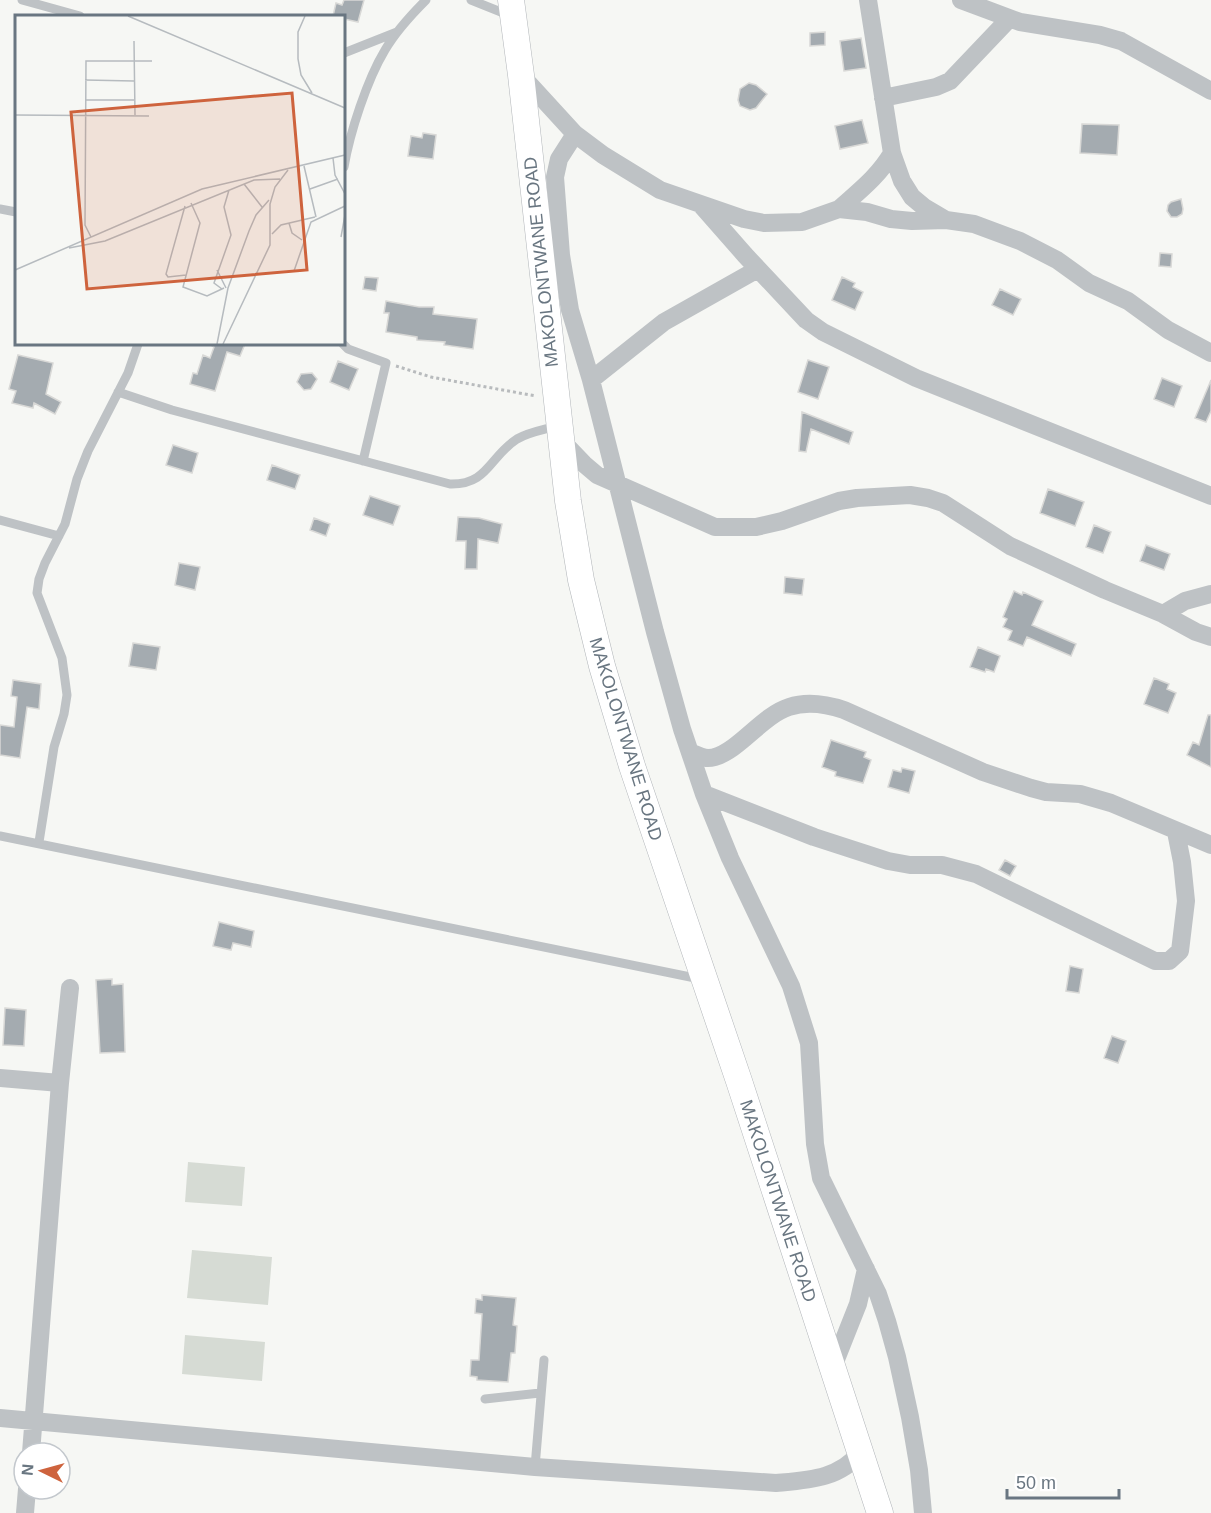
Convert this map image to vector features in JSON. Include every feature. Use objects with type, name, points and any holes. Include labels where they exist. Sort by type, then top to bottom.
[{"type":"main road","name":"MAKOLONTWANE ROAD","points":[[512,9],[568,501],[581,580],[602,666],[632,766],[880,1513]]},
{"type":"street","points":[[868,0],[892,153],[902,181],[912,197],[946,220]]},
{"type":"street","points":[[961,0],[1010,19],[1100,35],[1121,41],[1211,91]]},
{"type":"street","points":[[883,98],[936,87],[950,81],[1010,19]]},
{"type":"street","points":[[521,75],[575,134],[630,173],[660,190],[744,219],[784,224],[802,222],[839,210],[859,211],[891,219],[946,220],[974,224],[1020,241],[1058,260],[1089,283],[1128,301],[1168,330],[1211,353]]},
{"type":"street","points":[[575,134],[559,159],[555,177],[564,278],[570,310],[591,380],[655,632],[690,752],[704,794],[734,868],[790,986],[809,1043],[815,1144],[821,1178],[878,1294],[897,1357],[919,1470],[923,1513]]},
{"type":"street","points":[[839,210],[885,166],[892,153]]},
{"type":"street","points":[[531,166],[555,192]]},
{"type":"street","points":[[700,204],[806,320],[841,342],[916,378],[1211,496]]},
{"type":"street","points":[[591,380],[664,322],[758,269]]},
{"type":"street","points":[[560,432],[584,464],[597,475],[715,527],[756,527],[782,521],[839,501],[910,495],[928,498],[943,503],[1010,546],[1211,637]]},
{"type":"street","points":[[1163,614],[1185,601],[1211,594]]},
{"type":"street","points":[[690,752],[704,757],[719,756],[728,752],[759,724],[786,708],[800,704],[830,705],[1003,779],[1031,788],[1080,794],[1111,803],[1211,845]]},
{"type":"street","points":[[704,794],[814,837],[888,861],[910,865],[942,865],[976,874],[1155,961],[1169,961],[1180,951],[1186,900],[1176,832]]},
{"type":"street","points":[[32,1441],[60,1083],[70,988]]},
{"type":"street","points":[[0,1078],[60,1083]]},
{"type":"street","points":[[833,1367],[858,1304],[866,1269]]},
{"type":"street","points":[[0,1418],[535,1467],[776,1483],[813,1479],[841,1471],[849,1466],[861,1452]]},
{"type":"lane","points":[[22,0],[76,15]]},
{"type":"lane","points":[[345,164],[370,82],[384,51],[397,32],[426,0]]},
{"type":"lane","points":[[471,0],[512,9]]},
{"type":"lane","points":[[345,53],[397,32]]},
{"type":"lane","points":[[0,209],[15,212]]},
{"type":"lane","points":[[39,842],[54,747],[67,696],[63,658],[37,592],[39,579],[59,536],[88,450],[128,373],[138,345]]},
{"type":"lane","points":[[344,345],[348,349],[386,363],[363,461]]},
{"type":"lane","points":[[118,392],[172,410],[450,483],[463,484],[474,481],[517,440],[530,433],[560,432]]},
{"type":"lane","points":[[0,520],[59,536]]},
{"type":"lane","points":[[0,836],[39,842],[704,980]]},
{"type":"lane","points":[[535,1467],[544,1360]]},
{"type":"lane","points":[[485,1399],[540,1392]]},
{"type":"path","points":[[386,363],[431,376],[555,399]]},
{"type":"shaded area","points":[[188,1162],[245,1167],[242,1206],[185,1202]]},
{"type":"shaded area","points":[[192,1250],[272,1257],[268,1305],[187,1298]]},
{"type":"shaded area","points":[[185,1335],[265,1342],[262,1381],[182,1374]]},
{"type":"building","points":[[344,0],[364,0],[358,22],[345,19],[345,15],[333,15],[336,3],[342,5]]},
{"type":"building","points":[[825,32],[825,45],[810,46],[810,33]]},
{"type":"building","points":[[861,38],[866,68],[844,71],[840,41]]},
{"type":"building","points":[[749,83],[756,85],[767,94],[756,108],[750,110],[740,106],[738,100],[740,89]]},
{"type":"building","points":[[862,120],[868,143],[840,149],[835,126]]},
{"type":"building","points":[[1082,124],[1119,125],[1117,155],[1080,153]]},
{"type":"building","points":[[423,133],[436,135],[433,159],[408,156],[411,136],[422,138]]},
{"type":"building","points":[[1181,199],[1182,214],[1171,217],[1167,211],[1168,205]]},
{"type":"building","points":[[1160,253],[1172,254],[1171,267],[1159,266]]},
{"type":"building","points":[[365,277],[378,278],[376,291],[363,289]]},
{"type":"building","points":[[842,277],[855,283],[853,287],[863,292],[855,310],[832,300]]},
{"type":"building","points":[[1000,289],[1021,299],[1013,315],[992,305]]},
{"type":"building","points":[[386,301],[419,307],[434,307],[433,314],[477,319],[473,349],[444,345],[445,342],[417,340],[417,337],[386,332],[389,313],[384,313]]},
{"type":"building","points":[[211,345],[245,345],[240,356],[227,352],[215,391],[190,384],[193,373],[197,374],[203,355],[210,358],[214,347]]},
{"type":"building","points":[[18,355],[53,363],[46,394],[61,402],[55,414],[34,403],[33,408],[12,403],[16,391],[9,389]]},
{"type":"building","points":[[808,360],[829,367],[818,399],[798,392]]},
{"type":"building","points":[[338,361],[358,369],[349,390],[330,382]]},
{"type":"building","points":[[312,373],[317,379],[311,389],[304,390],[297,382],[301,374]]},
{"type":"building","points":[[1162,378],[1182,386],[1174,407],[1154,399]]},
{"type":"building","points":[[1211,380],[1211,411],[1206,422],[1195,418]]},
{"type":"building","points":[[802,412],[853,432],[849,444],[811,429],[806,452],[799,451]]},
{"type":"building","points":[[173,445],[198,453],[192,473],[166,465]]},
{"type":"building","points":[[272,465],[300,475],[295,489],[267,480]]},
{"type":"building","points":[[1048,489],[1084,502],[1075,526],[1040,513]]},
{"type":"building","points":[[370,496],[400,506],[393,525],[363,515]]},
{"type":"building","points":[[458,517],[479,518],[502,524],[498,543],[478,539],[477,569],[465,569],[466,541],[456,541]]},
{"type":"building","points":[[314,518],[330,524],[326,536],[310,530]]},
{"type":"building","points":[[1094,525],[1111,532],[1103,553],[1086,547]]},
{"type":"building","points":[[1146,545],[1170,554],[1164,570],[1140,561]]},
{"type":"building","points":[[179,563],[200,567],[195,590],[175,585]]},
{"type":"building","points":[[785,577],[804,579],[802,595],[784,593]]},
{"type":"building","points":[[1014,591],[1022,595],[1023,592],[1043,601],[1032,625],[1076,644],[1071,656],[1027,637],[1023,646],[1008,640],[1012,631],[1003,627],[1007,619],[1003,617]]},
{"type":"building","points":[[133,643],[160,647],[156,670],[129,666]]},
{"type":"building","points":[[978,647],[1000,656],[994,672],[986,669],[985,672],[970,667]]},
{"type":"building","points":[[1154,678],[1169,684],[1167,689],[1176,693],[1168,713],[1144,704]]},
{"type":"building","points":[[13,680],[41,684],[39,709],[27,707],[20,758],[0,755],[0,725],[14,727],[17,697],[11,696]]},
{"type":"building","points":[[1208,715],[1211,715],[1211,767],[1187,755],[1193,742],[1199,745]]},
{"type":"building","points":[[831,740],[866,752],[864,757],[871,760],[863,783],[835,776],[836,772],[822,767]]},
{"type":"building","points":[[902,768],[915,771],[909,793],[888,787],[893,770],[901,772]]},
{"type":"building","points":[[1005,860],[1016,866],[1010,876],[999,870]]},
{"type":"building","points":[[219,922],[254,931],[251,947],[233,943],[231,950],[213,946]]},
{"type":"building","points":[[1070,966],[1083,969],[1079,993],[1066,991]]},
{"type":"building","points":[[112,979],[112,985],[123,984],[125,1052],[100,1053],[96,980]]},
{"type":"building","points":[[5,1008],[26,1010],[24,1046],[3,1045]]},
{"type":"building","points":[[1112,1036],[1126,1041],[1118,1063],[1104,1058]]},
{"type":"building","points":[[482,1295],[516,1298],[513,1325],[517,1326],[515,1353],[511,1353],[508,1382],[477,1380],[477,1377],[470,1376],[471,1360],[479,1360],[482,1314],[475,1313],[476,1299],[482,1300]]}]
